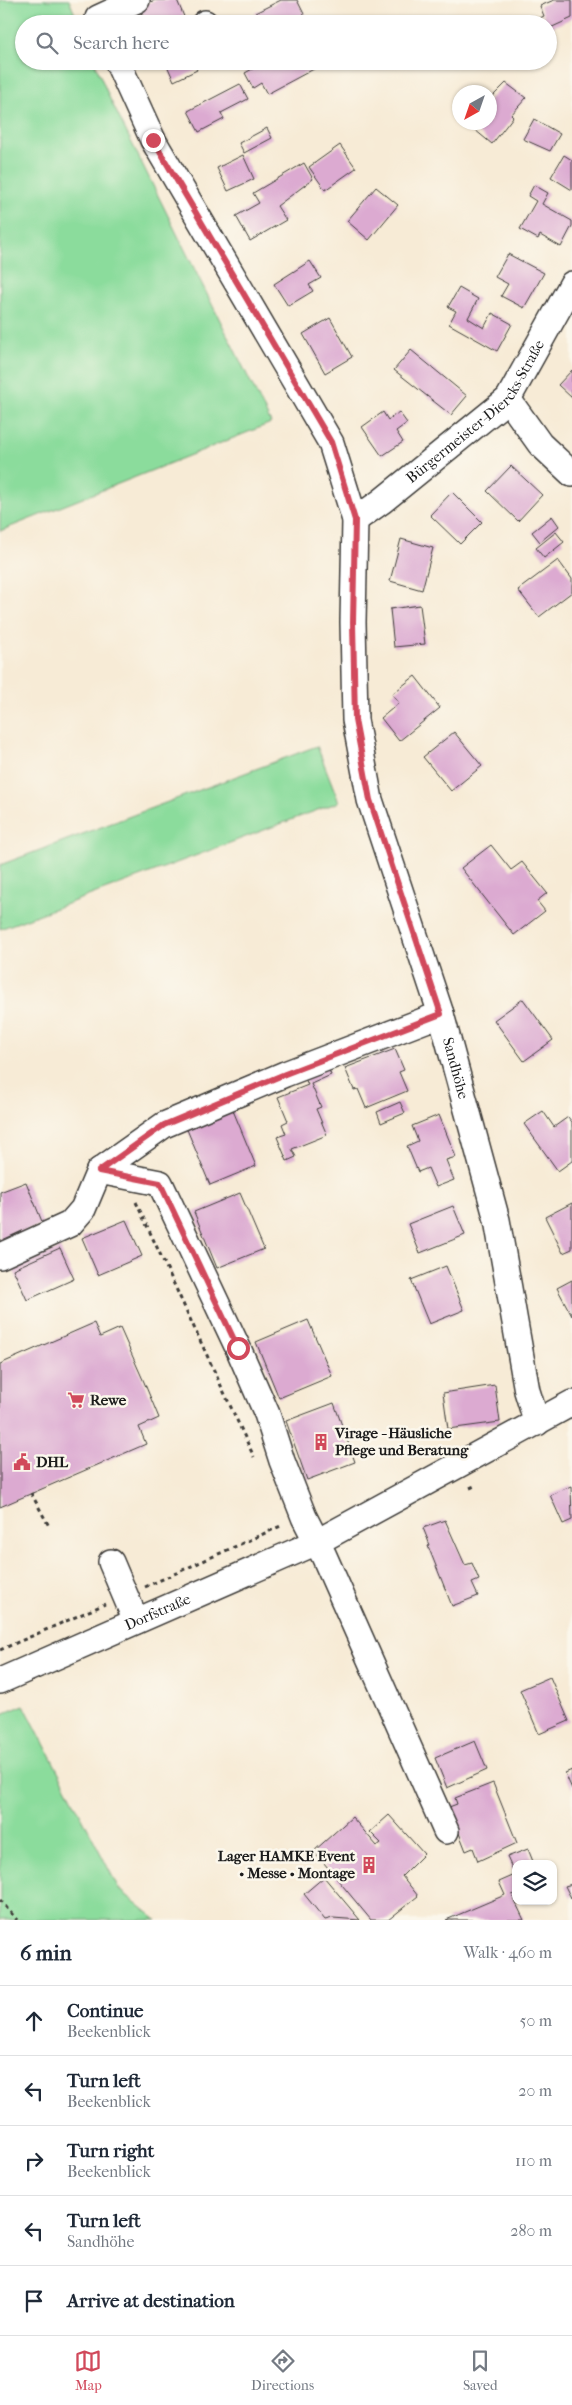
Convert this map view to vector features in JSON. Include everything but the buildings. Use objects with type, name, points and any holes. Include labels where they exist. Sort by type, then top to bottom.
[{"type":"street","points":[[96,14],[137,0]]},
{"type":"street","name":"Sandhöhe","points":[[123,70],[153,140],[331,442],[355,520],[353,622],[355,720],[370,800],[441,1014],[497,1220],[527,1391],[537,1423]]},
{"type":"street","name":"Bürgermeister-Diercks-Straße","points":[[355,520],[382,501],[508,399],[572,284]]},
{"type":"street","points":[[508,399],[540,444],[572,474]]},
{"type":"street","points":[[0,1256],[70,1224],[83,1209],[99,1171],[164,1125],[285,1074],[441,1014]]},
{"type":"street","points":[[99,1171],[160,1183],[267,1414],[282,1461],[290,1519],[317,1542],[446,1831]]},
{"type":"street","name":"Dorfstraße","points":[[0,1681],[317,1542],[572,1403]]},
{"type":"street","points":[[111,1562],[136,1621]]},
{"type":"path","points":[[129,1197],[137,1204],[256,1462]]},
{"type":"path","points":[[31,1494],[50,1528]]},
{"type":"path","points":[[0,1650],[125,1596],[290,1519]]},
{"type":"path","points":[[0,1900],[17,1920]]},
{"type":"green space","points":[[0,0],[69,0],[75,15],[15,15],[15,70],[98,70],[110,99],[271,423],[0,531]]},
{"type":"green space","points":[[317,746],[339,802],[0,929],[0,865]]},
{"type":"green space","points":[[24,1705],[119,1889],[157,1920],[0,1920],[0,1715]]},
{"type":"place","name":"Rewe","points":[[76,1400]]},
{"type":"place","name":"Virage - Häusliche Pflege und Beratung","points":[[321,1442]]},
{"type":"place","name":"DHL","points":[[22,1462]]},
{"type":"place","name":"Lager HAMKE Event • Messe • Montage","points":[[369,1865]]},
{"type":"route","points":[[153,140],[331,442],[355,520],[353,622],[355,720],[370,800],[441,1014],[285,1074],[164,1125],[99,1171],[160,1183],[238,1348]]}]
